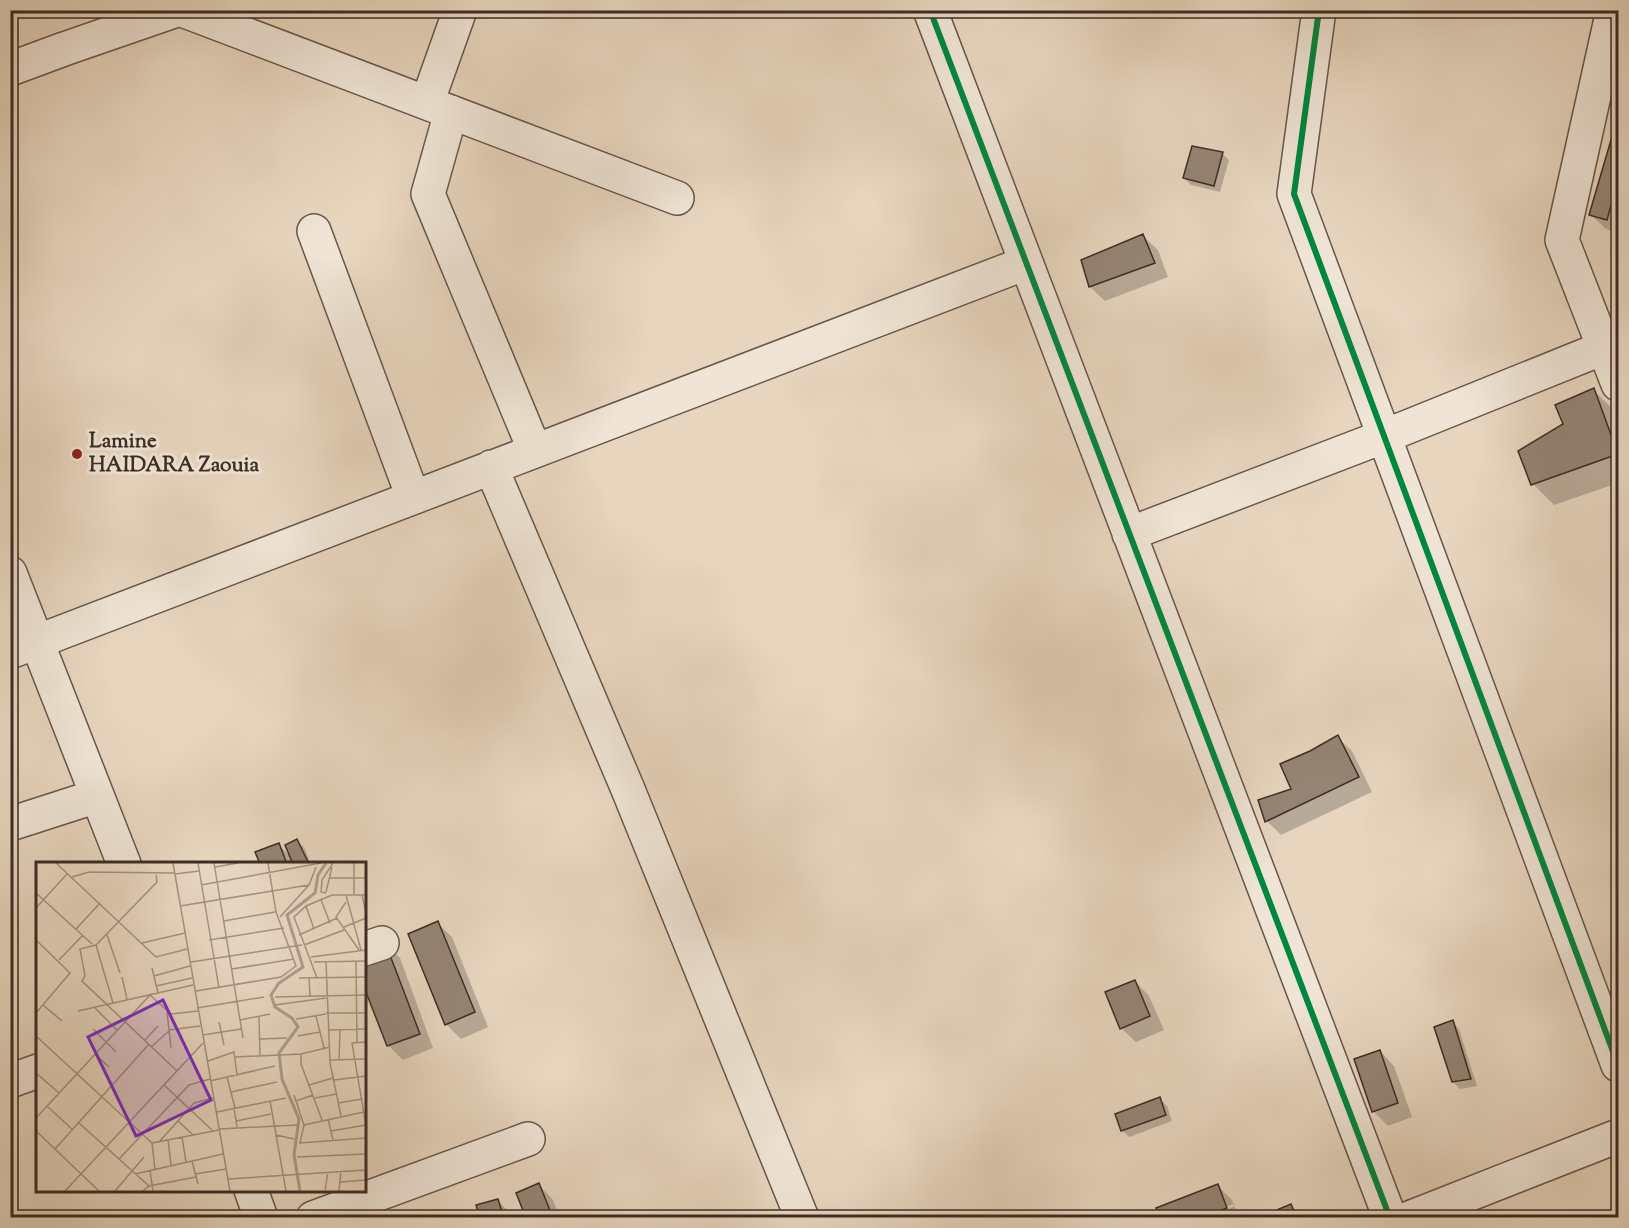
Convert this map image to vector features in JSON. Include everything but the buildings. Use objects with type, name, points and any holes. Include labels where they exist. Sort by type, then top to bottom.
[{"type":"street","points":[[10,69],[177,10]]},
{"type":"street","points":[[182,10],[677,198]]},
{"type":"street","points":[[460,10],[439,108],[428,194],[535,451]]},
{"type":"street","points":[[930,10],[1390,1218]]},
{"type":"street","points":[[1319,10],[1294,195],[1618,1065]]},
{"type":"street","points":[[1613,10],[1562,240],[1611,344],[1618,384]]},
{"type":"street","points":[[314,231],[413,498]]},
{"type":"street","points":[[24,646],[1026,263]]},
{"type":"street","points":[[1129,534],[1384,436],[1611,344]]},
{"type":"street","points":[[491,467],[627,787],[802,1218]]},
{"type":"street","points":[[10,573],[24,646],[98,796],[123,862]]},
{"type":"street","points":[[10,824],[98,796]]},
{"type":"street","points":[[10,1081],[36,1072]]},
{"type":"street","points":[[1409,1218],[1618,1136]]},
{"type":"street","points":[[313,1218],[528,1139]]},
{"type":"street","points":[[251,1192],[261,1218]]},
{"type":"cycle path","points":[[930,10],[1390,1218]]},
{"type":"cycle path","points":[[1319,10],[1294,194],[1618,1065]]},
{"type":"place","name":"Lamine HAIDARA Zaouia","points":[[77,454]]}]
